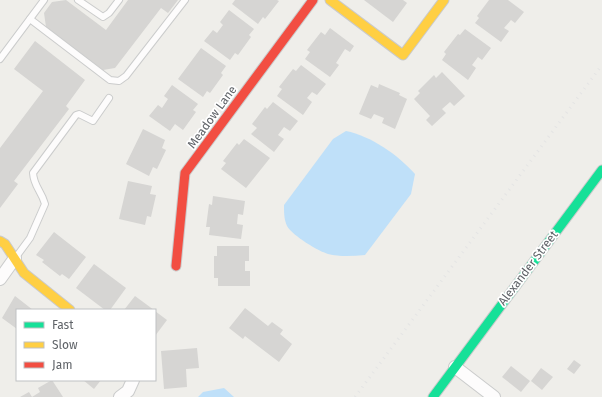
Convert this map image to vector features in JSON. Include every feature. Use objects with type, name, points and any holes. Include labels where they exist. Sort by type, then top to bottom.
[{"type":"street","name":"Meadow Lane","points":[[176,266],[185,173],[313,0]]},
{"type":"street","points":[[330,0],[403,55],[444,0]]},
{"type":"street","name":"Alexander Street","points":[[432,397],[602,170]]},
{"type":"street","points":[[0,241],[15,258],[24,273],[69,309]]},
{"type":"street","points":[[0,279],[15,258]]},
{"type":"street","points":[[455,367],[494,397]]},
{"type":"street","points":[[120,397],[128,391],[133,381]]},
{"type":"lane","points":[[0,59],[44,0]]},
{"type":"lane","points":[[79,0],[103,16],[109,13],[119,0]]},
{"type":"lane","points":[[30,19],[110,80],[119,81],[126,76],[185,0]]},
{"type":"lane","points":[[15,258],[30,238],[45,204],[42,194],[33,183],[32,173],[76,115],[79,114],[93,122],[109,98]]},
{"type":"water","points":[[346,131],[365,137],[384,147],[401,160],[415,174],[411,194],[365,255],[342,256],[328,254],[306,243],[290,230],[287,226],[285,218],[284,205],[333,139]]},
{"type":"water","points":[[224,388],[234,397],[198,397],[203,392]]},
{"type":"building","points":[[66,0],[106,30],[128,0],[178,0],[168,13],[161,8],[115,68],[103,70],[46,27],[44,13],[52,2]]},
{"type":"building","points":[[235,0],[279,1],[265,19],[263,17],[258,24],[232,4]]},
{"type":"building","points":[[364,0],[403,0],[407,3],[393,22]]},
{"type":"building","points":[[489,0],[508,0],[524,12],[515,23],[511,20],[504,28],[509,31],[501,42],[475,23],[479,18],[477,16]]},
{"type":"building","points":[[229,10],[254,29],[249,35],[251,37],[238,55],[235,53],[230,60],[204,41],[213,30],[217,33],[223,25],[220,22]]},
{"type":"building","points":[[330,28],[354,46],[350,52],[345,49],[336,63],[339,65],[330,77],[305,59],[310,52],[307,50],[321,32],[325,35]]},
{"type":"building","points":[[465,29],[491,48],[482,60],[478,57],[472,65],[476,68],[468,80],[442,60],[446,54],[444,52],[458,34],[460,35]]},
{"type":"building","points":[[35,41],[85,80],[66,106],[69,109],[14,181],[18,184],[0,208],[0,148],[43,91],[14,69]]},
{"type":"building","points":[[201,48],[226,66],[221,73],[223,75],[210,93],[207,91],[203,97],[178,79]]},
{"type":"building","points":[[301,65],[326,84],[317,95],[312,92],[307,98],[312,102],[303,115],[277,96],[282,89],[279,87],[293,69],[296,71]]},
{"type":"building","points":[[442,72],[465,96],[454,106],[450,102],[442,109],[446,113],[432,126],[426,120],[430,116],[414,99],[420,93],[418,91],[434,75],[436,78]]},
{"type":"building","points":[[379,84],[400,93],[399,95],[407,99],[395,129],[382,123],[384,118],[374,114],[371,119],[359,114],[371,85],[378,88]]},
{"type":"building","points":[[172,85],[198,104],[193,110],[196,112],[183,130],[175,124],[170,131],[149,116],[158,105],[162,108],[168,99],[164,96]]},
{"type":"building","points":[[273,102],[298,121],[290,131],[284,127],[278,135],[284,139],[274,152],[251,134],[257,128],[252,124],[265,107],[267,109]]},
{"type":"building","points":[[143,129],[165,140],[162,148],[166,150],[157,169],[153,167],[149,176],[126,164]]},
{"type":"building","points":[[244,139],[270,158],[246,188],[221,169],[226,163],[223,161],[237,143],[239,145]]},
{"type":"building","points":[[128,181],[152,186],[150,194],[156,195],[151,217],[147,216],[145,225],[119,219]]},
{"type":"building","points":[[213,196],[245,201],[243,215],[238,214],[237,224],[243,225],[241,239],[209,235],[210,227],[206,227],[209,204],[212,205]]},
{"type":"building","points":[[54,232],[86,257],[69,279],[62,274],[60,276],[42,262],[44,260],[36,255]]},
{"type":"building","points":[[217,246],[249,246],[249,261],[245,261],[245,271],[250,271],[250,286],[218,286],[218,278],[214,278],[214,256],[217,256]]},
{"type":"building","points":[[94,264],[126,288],[111,309],[104,309],[76,288]]},
{"type":"building","points":[[15,296],[32,309],[16,309],[16,328],[2,318]]},
{"type":"building","points":[[135,296],[153,309],[125,309]]},
{"type":"building","points":[[245,308],[268,326],[272,322],[283,330],[280,334],[292,344],[279,362],[245,336],[243,339],[229,328]]},
{"type":"building","points":[[156,312],[167,320],[156,335]]},
{"type":"building","points":[[197,348],[199,368],[186,369],[187,387],[164,389],[161,351]]},
{"type":"building","points":[[574,360],[581,365],[574,374],[567,369]]},
{"type":"building","points":[[511,366],[530,381],[521,392],[502,377]]},
{"type":"building","points":[[541,368],[553,377],[542,390],[531,381]]},
{"type":"building","points":[[53,381],[63,397],[32,397],[40,392],[38,388]]},
{"type":"building","points":[[84,381],[100,381],[94,389]]},
{"type":"building","points":[[29,392],[32,397],[20,397]]},
{"type":"railway","points":[[355,397],[602,65]]},
{"type":"traffic: fast","points":[[433,397],[602,170]]},
{"type":"traffic: slow","points":[[330,0],[403,55],[444,0]]},
{"type":"traffic: slow","points":[[0,241],[5,244],[24,273],[69,309]]},
{"type":"traffic: jam","points":[[176,266],[185,173],[313,0]]}]
